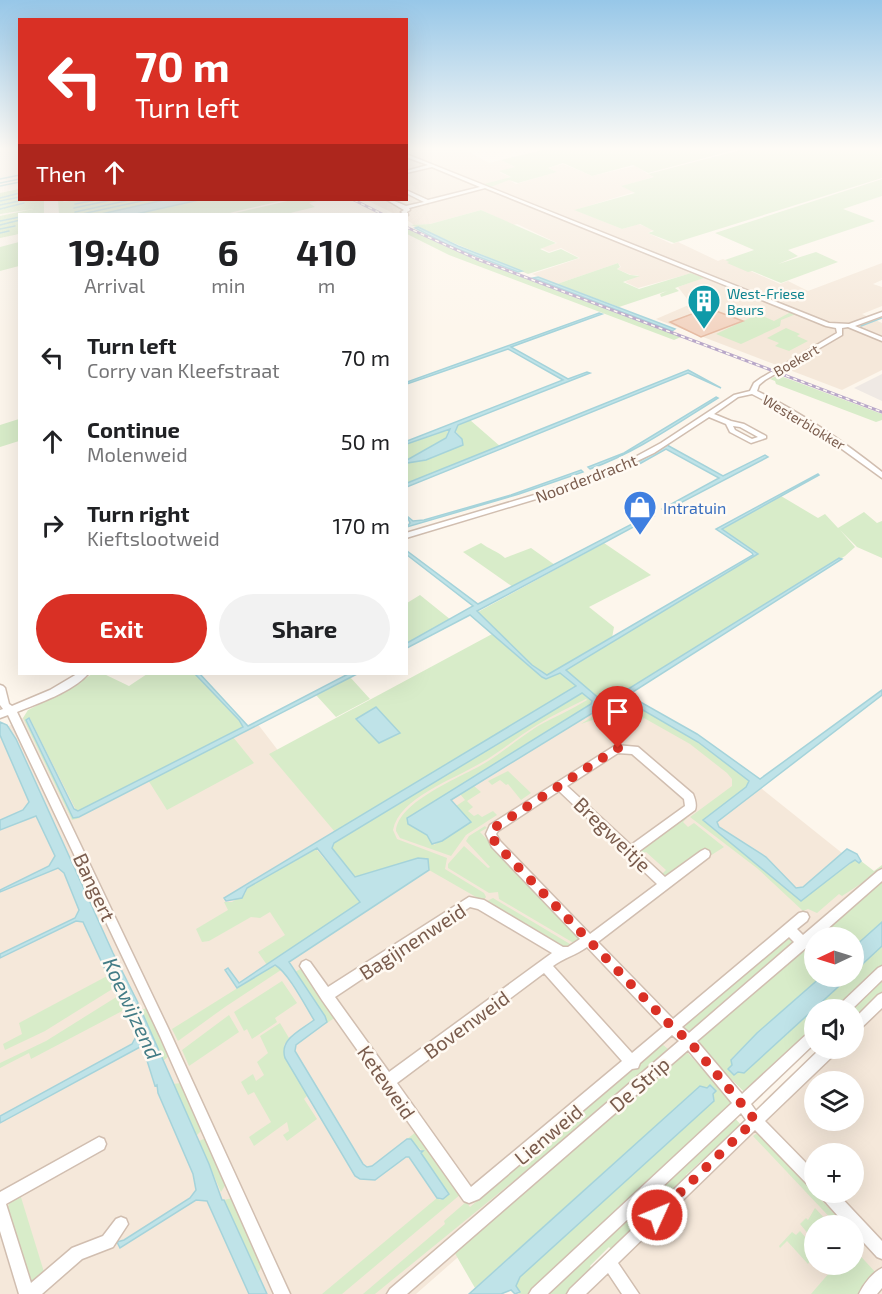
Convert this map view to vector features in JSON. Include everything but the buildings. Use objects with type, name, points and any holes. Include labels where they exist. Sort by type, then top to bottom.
[{"type":"street","points":[[538,209],[647,254],[837,326],[850,326],[882,314]]},
{"type":"street","points":[[408,214],[414,219]]},
{"type":"street","name":"Boekert","points":[[753,392],[756,384],[763,379],[840,334],[837,326]]},
{"type":"street","points":[[850,326],[882,339]]},
{"type":"street","name":"Noorderdracht","points":[[408,535],[537,498],[602,474],[642,457],[736,396],[753,392]]},
{"type":"street","name":"Westerblokker","points":[[753,392],[839,441],[882,476]]},
{"type":"street","points":[[708,414],[729,423]]},
{"type":"street","points":[[6,712],[49,696],[81,675]]},
{"type":"street","name":"Bangert","points":[[0,688],[6,712],[164,1032],[282,1294]]},
{"type":"street","points":[[631,851],[691,807],[689,797],[634,750],[627,747],[616,748],[494,828],[491,834],[496,844],[588,942],[673,1028],[689,1041],[755,1120],[804,1171]]},
{"type":"street","name":"Bregweitje","points":[[560,784],[665,884]]},
{"type":"street","name":"Bregweitje","points":[[588,942],[705,854]]},
{"type":"street","name":"De Strip","points":[[395,1294],[882,874]]},
{"type":"street","name":"Bagijnenweid","points":[[326,996],[469,902],[480,904],[562,953]]},
{"type":"street","name":"Lienweid","points":[[469,1196],[633,1063],[803,917]]},
{"type":"street","points":[[789,929],[803,943]]},
{"type":"street","name":"Bovenweid","points":[[387,1082],[562,953],[570,952],[588,942]]},
{"type":"street","name":"Keteweid","points":[[306,966],[469,1196]]},
{"type":"street","points":[[545,966],[633,1063]]},
{"type":"street","points":[[854,999],[882,972]]},
{"type":"street","points":[[864,1017],[882,999]]},
{"type":"street","points":[[537,1294],[804,1045]]},
{"type":"street","points":[[574,1294],[819,1059]]},
{"type":"street","points":[[0,1200],[99,1144]]},
{"type":"street","points":[[836,1203],[882,1252]]},
{"type":"street","points":[[0,1207],[28,1294],[77,1253],[108,1242],[122,1224]]},
{"type":"street","points":[[609,1262],[631,1294]]},
{"type":"street","points":[[867,1294],[882,1276]]},
{"type":"shaded area","points":[[385,209],[577,209],[575,210],[622,229],[639,224],[653,230],[648,233],[672,244],[678,242],[718,261],[723,259],[780,284],[788,281],[808,291],[882,263],[882,280],[873,284],[882,287],[882,306],[862,314],[882,323],[882,370],[842,390],[656,319],[691,304],[678,287],[703,278],[692,273],[638,288],[625,282],[639,275],[631,275],[617,269],[621,267],[618,263],[557,284],[532,274],[580,258],[561,248],[549,252],[541,248],[557,243],[517,224],[513,225],[481,210],[430,224],[414,225],[408,221],[408,213],[393,213]]},
{"type":"shaded area","points":[[882,374],[882,401],[854,388]]},
{"type":"shaded area","points":[[581,689],[602,704],[626,697],[692,733],[882,885],[828,927],[804,927],[804,954],[416,1294],[0,1294],[0,731],[28,715],[78,809],[257,723],[342,834]]},
{"type":"shaded area","points":[[882,994],[882,1294],[585,1294],[804,1073],[804,1131],[864,1131],[864,1071],[806,1071],[818,1059],[864,1059],[864,1013]]},
{"type":"green space","points":[[0,209],[30,209],[0,214]]},
{"type":"green space","points":[[31,209],[44,209],[44,213],[18,213],[18,234],[0,238],[0,216]]},
{"type":"green space","points":[[59,209],[122,209],[106,213],[59,213]]},
{"type":"green space","points":[[157,209],[245,209],[229,213],[140,213]]},
{"type":"green space","points":[[251,209],[305,209],[290,213],[235,213]]},
{"type":"green space","points":[[782,209],[674,243],[648,233],[654,231],[640,224],[622,229],[574,210]]},
{"type":"green space","points":[[788,209],[844,209],[875,221],[788,250],[798,256],[778,264],[816,252],[838,262],[781,283],[727,263],[729,262],[725,260],[754,250],[715,233]]},
{"type":"green space","points":[[481,210],[556,243],[540,249],[549,253],[561,249],[579,258],[528,274],[411,225],[430,224]]},
{"type":"green space","points":[[408,229],[474,259],[681,337],[674,340],[449,255],[408,234]]},
{"type":"green space","points":[[18,242],[18,266],[0,271],[0,247]]},
{"type":"green space","points":[[618,263],[620,267],[617,269],[630,275],[640,276],[623,282],[639,289],[691,273],[704,278],[675,288],[679,291],[661,297],[660,294],[667,291],[619,307],[557,284]]},
{"type":"green space","points":[[791,312],[796,314],[781,320],[780,326],[741,344],[716,334],[758,314],[774,321]]},
{"type":"green space","points":[[786,328],[800,334],[797,336],[808,341],[789,351],[775,346],[779,343],[767,338]]},
{"type":"green space","points":[[778,375],[882,414],[882,420],[876,422],[776,384],[770,379]]},
{"type":"green space","points":[[18,419],[18,441],[0,447],[0,425]]},
{"type":"green space","points":[[470,420],[501,447],[408,483],[408,463],[426,460],[463,445],[462,439],[454,429]]},
{"type":"green space","points":[[449,428],[446,438],[408,459],[408,444]]},
{"type":"green space","points":[[781,496],[818,518],[825,514],[838,528],[864,512],[877,523],[882,521],[882,558],[857,547],[840,530],[855,547],[845,556],[609,701],[601,700],[566,672],[567,667],[757,554],[721,530]]},
{"type":"green space","points":[[481,543],[505,558],[531,548],[555,565],[513,587],[463,552]]},
{"type":"green space","points":[[604,543],[651,575],[589,607],[614,627],[612,638],[549,674],[544,674],[532,665],[476,613]]},
{"type":"green space","points":[[420,595],[451,620],[408,642],[408,602]]},
{"type":"green space","points":[[494,633],[500,641],[543,678],[560,673],[576,686],[575,688],[335,832],[269,754]]},
{"type":"green space","points":[[90,675],[106,675],[129,686],[146,675],[196,675],[243,727],[77,812],[30,719],[26,720],[73,818],[80,818],[72,820],[23,718],[28,710]]},
{"type":"green space","points":[[350,677],[370,699],[336,717],[316,695]]},
{"type":"green space","points":[[581,693],[592,701],[591,704],[407,818],[408,824],[427,835],[434,845],[471,822],[456,806],[465,800],[460,794],[474,786],[481,792],[467,801],[473,807],[468,811],[474,816],[478,814],[482,817],[493,811],[497,815],[466,835],[451,856],[400,838],[396,831],[399,820],[419,800],[485,763],[538,726],[581,704],[586,699],[543,721],[486,760],[416,799],[397,819],[393,830],[397,839],[447,858],[445,869],[484,893],[486,897],[483,901],[429,870],[428,859],[418,858],[357,877],[332,848],[334,843]]},
{"type":"green space","points":[[620,703],[648,711],[686,734],[749,781],[746,787],[703,820],[800,900],[855,860],[859,863],[861,861],[874,871],[882,865],[882,870],[842,896],[839,894],[817,913],[808,909],[803,911],[758,869],[690,817],[732,786],[732,779],[727,773],[690,744],[644,718],[613,740],[610,738],[622,730],[620,727],[624,724],[620,721],[616,724],[608,718],[601,717],[581,724],[605,708]]},
{"type":"green space","points":[[233,737],[254,763],[167,810],[148,780]]},
{"type":"green space","points":[[508,771],[531,793],[521,800],[508,784],[500,780],[492,785],[488,781]]},
{"type":"green space","points":[[685,816],[687,818],[683,822],[688,827],[694,823],[724,847],[710,856],[704,851],[666,879],[661,875],[666,870],[646,852],[640,855],[639,850]]},
{"type":"green space","points":[[485,826],[487,828],[480,832],[574,932],[580,941],[577,945],[499,899],[498,892],[489,893],[448,868],[448,864],[464,846],[488,868],[490,867],[466,841],[469,836]]},
{"type":"green space","points":[[315,848],[361,902],[359,905],[267,965],[258,952],[285,935],[270,912],[260,918],[251,917],[209,941],[202,942],[196,929],[228,910],[224,902],[232,902],[245,894],[247,888]]},
{"type":"green space","points":[[882,878],[882,922],[864,938],[864,927],[825,927]]},
{"type":"green space","points":[[493,898],[573,946],[564,949],[485,902]]},
{"type":"green space","points":[[791,934],[795,942],[715,1014],[712,1012],[688,1032],[683,1030],[689,1021]]},
{"type":"green space","points":[[804,946],[804,987],[810,987],[731,1059],[732,1065],[729,1068],[744,1073],[804,1018],[804,1039],[746,1094],[694,1041]]},
{"type":"green space","points":[[882,946],[882,967],[864,983],[864,963]]},
{"type":"green space","points":[[273,966],[281,970],[178,1041],[172,1029]]},
{"type":"green space","points":[[302,968],[336,1017],[324,1025],[327,1022],[295,972]]},
{"type":"green space","points":[[109,975],[114,988],[45,1031],[5,1050],[3,1044],[22,1034],[19,1023]]},
{"type":"green space","points":[[882,976],[882,993],[864,1010],[864,999],[858,999]]},
{"type":"green space","points":[[282,981],[297,1003],[275,1018],[277,1022],[252,1039],[247,1029],[244,1031],[234,1012]]},
{"type":"green space","points":[[838,987],[860,987],[847,999],[825,999]]},
{"type":"green space","points":[[118,996],[126,1009],[31,1059],[29,1053],[0,1068],[0,1063],[46,1041]]},
{"type":"green space","points":[[147,1008],[169,1056],[163,1061],[141,1010]]},
{"type":"green space","points":[[229,1015],[239,1032],[189,1066],[182,1050]]},
{"type":"green space","points":[[280,1023],[289,1038],[284,1045],[285,1058],[308,1095],[304,1099],[317,1119],[287,1141],[283,1135],[289,1131],[287,1122],[254,1146],[249,1137],[271,1122],[254,1092],[248,1095],[241,1082],[253,1074],[256,1081],[264,1075],[257,1062],[268,1053],[260,1036]]},
{"type":"green space","points":[[662,1044],[668,1049],[641,1072],[644,1075],[375,1294],[363,1294],[445,1224],[444,1221],[466,1202],[470,1207]]},
{"type":"green space","points":[[685,1050],[735,1104],[531,1294],[518,1294],[520,1292],[516,1286],[520,1277],[714,1101],[710,1085],[706,1088],[700,1086],[475,1288],[453,1250]]},
{"type":"green space","points":[[181,1083],[202,1130],[196,1136],[173,1084]]},
{"type":"green space","points":[[733,1116],[742,1126],[703,1163],[701,1161],[686,1175],[688,1177],[612,1250],[609,1247],[590,1266],[592,1269],[566,1294],[544,1294]]},
{"type":"green space","points":[[760,1131],[767,1138],[768,1144],[804,1182],[804,1190],[753,1136]]},
{"type":"green space","points":[[416,1132],[461,1194],[342,1294],[322,1294],[437,1198],[440,1200],[449,1194],[421,1153],[423,1151],[407,1139]]},
{"type":"green space","points":[[206,1138],[226,1184],[221,1192],[199,1141]]},
{"type":"green space","points":[[20,1194],[44,1272],[31,1285],[7,1209],[10,1202]]},
{"type":"green space","points":[[232,1198],[262,1266],[258,1273],[224,1200]]},
{"type":"green space","points":[[816,1203],[824,1203],[835,1215],[828,1215]]},
{"type":"green space","points":[[815,1208],[822,1215],[811,1215]]},
{"type":"green space","points":[[800,1231],[804,1236],[804,1260],[787,1241],[780,1248],[779,1246],[792,1232],[796,1235]]},
{"type":"green space","points":[[864,1260],[877,1274],[860,1294],[811,1294],[827,1275],[864,1275]]},
{"type":"water","points":[[122,209],[157,209],[140,213],[106,213]]},
{"type":"water","points":[[418,227],[458,246],[522,271],[518,272],[450,246],[415,228]]},
{"type":"water","points":[[538,277],[675,329],[672,331],[533,278]]},
{"type":"water","points":[[599,313],[602,314],[511,347],[568,379],[590,373],[458,425],[455,432],[462,439],[463,445],[426,460],[408,463],[408,459],[446,438],[450,429],[408,444],[408,441],[563,380],[508,349],[408,384],[408,382]]},
{"type":"water","points":[[688,370],[721,388],[688,373],[408,487],[408,483]]},
{"type":"water","points":[[716,397],[718,398],[640,446],[590,469],[588,467],[624,453]]},
{"type":"water","points":[[667,445],[723,476],[765,455],[768,457],[665,511],[662,509],[719,478],[666,449],[634,467],[594,480],[636,463]]},
{"type":"water","points":[[581,470],[583,472],[519,494],[408,527],[410,523],[408,517],[413,521],[424,520],[511,495]]},
{"type":"water","points":[[819,475],[722,529],[758,554],[566,670],[601,700],[609,701],[839,558],[842,559],[628,695],[697,734],[760,779],[882,690],[882,695],[717,822],[719,827],[766,857],[796,888],[803,887],[847,849],[857,854],[861,861],[859,863],[855,860],[850,863],[801,901],[703,820],[746,787],[749,781],[698,742],[631,703],[623,702],[599,709],[451,800],[471,822],[442,841],[432,844],[427,835],[408,824],[407,818],[591,704],[592,701],[582,693],[334,843],[332,848],[355,877],[418,858],[428,859],[429,870],[289,962],[327,1022],[296,1045],[295,1051],[363,1164],[367,1167],[372,1166],[407,1139],[411,1139],[420,1151],[423,1151],[421,1153],[449,1194],[443,1199],[437,1198],[409,1157],[375,1180],[360,1179],[355,1176],[285,1058],[284,1051],[288,1041],[314,1020],[296,990],[275,965],[237,988],[225,970],[228,968],[239,983],[360,902],[317,848],[247,888],[242,898],[226,901],[224,898],[576,686],[560,673],[546,679],[542,677],[470,615],[408,647],[408,642],[473,606],[408,556],[408,552],[478,604],[651,514],[654,516],[477,611],[532,665],[547,675],[753,555],[716,529]]},
{"type":"water","points":[[196,675],[201,675],[248,726],[346,675],[355,675],[79,817],[73,818],[26,720],[29,718],[74,809],[78,811],[243,727]]},
{"type":"water","points":[[376,707],[400,733],[379,743],[356,719]]},
{"type":"water","name":"Koewijzend","points":[[0,722],[7,725],[16,739],[138,1003],[136,1006],[138,1010],[141,1010],[209,1164],[222,1200],[224,1200],[267,1294],[249,1294],[207,1201],[196,1200],[120,1248],[117,1242],[124,1240],[190,1198],[196,1190],[193,1174],[158,1093],[157,1085],[155,1086],[144,1051],[140,1047],[0,1123],[0,1116],[132,1044],[138,1033],[129,1010],[118,997],[83,922],[76,921],[0,958],[0,954],[75,918],[79,910],[64,873],[58,868],[0,892],[49,866],[55,856],[36,816],[0,830],[0,820],[23,810],[29,802],[0,735]]},
{"type":"water","points":[[882,922],[882,946],[864,963],[864,938]]},
{"type":"water","points":[[810,987],[838,987],[825,999],[804,999],[804,1018],[744,1073],[738,1072],[734,1075],[728,1069],[732,1065],[731,1060],[757,1033]]},
{"type":"water","points":[[710,1085],[716,1091],[713,1094],[714,1101],[520,1277],[516,1286],[520,1292],[515,1294],[511,1290],[501,1294],[469,1294],[700,1086],[707,1088]]},
{"type":"waterway","points":[[75,212],[87,209]]},
{"type":"waterway","points":[[87,213],[103,209]]},
{"type":"waterway","points":[[0,221],[18,217]]},
{"type":"waterway","points":[[0,225],[18,220]]},
{"type":"waterway","points":[[0,229],[15,226]]},
{"type":"waterway","points":[[0,233],[9,231]]},
{"type":"waterway","points":[[861,326],[882,318]]},
{"type":"railway","points":[[373,209],[380,213]]},
{"type":"railway","points":[[408,228],[477,259],[882,412]]},
{"type":"place","name":"West-Friese Beurs","points":[[704,330]]},
{"type":"place","name":"Intratuin","points":[[640,536]]},
{"type":"route","points":[[618,748],[494,828],[491,831],[491,837],[587,941],[673,1028],[689,1041],[755,1120],[657,1215]]}]
